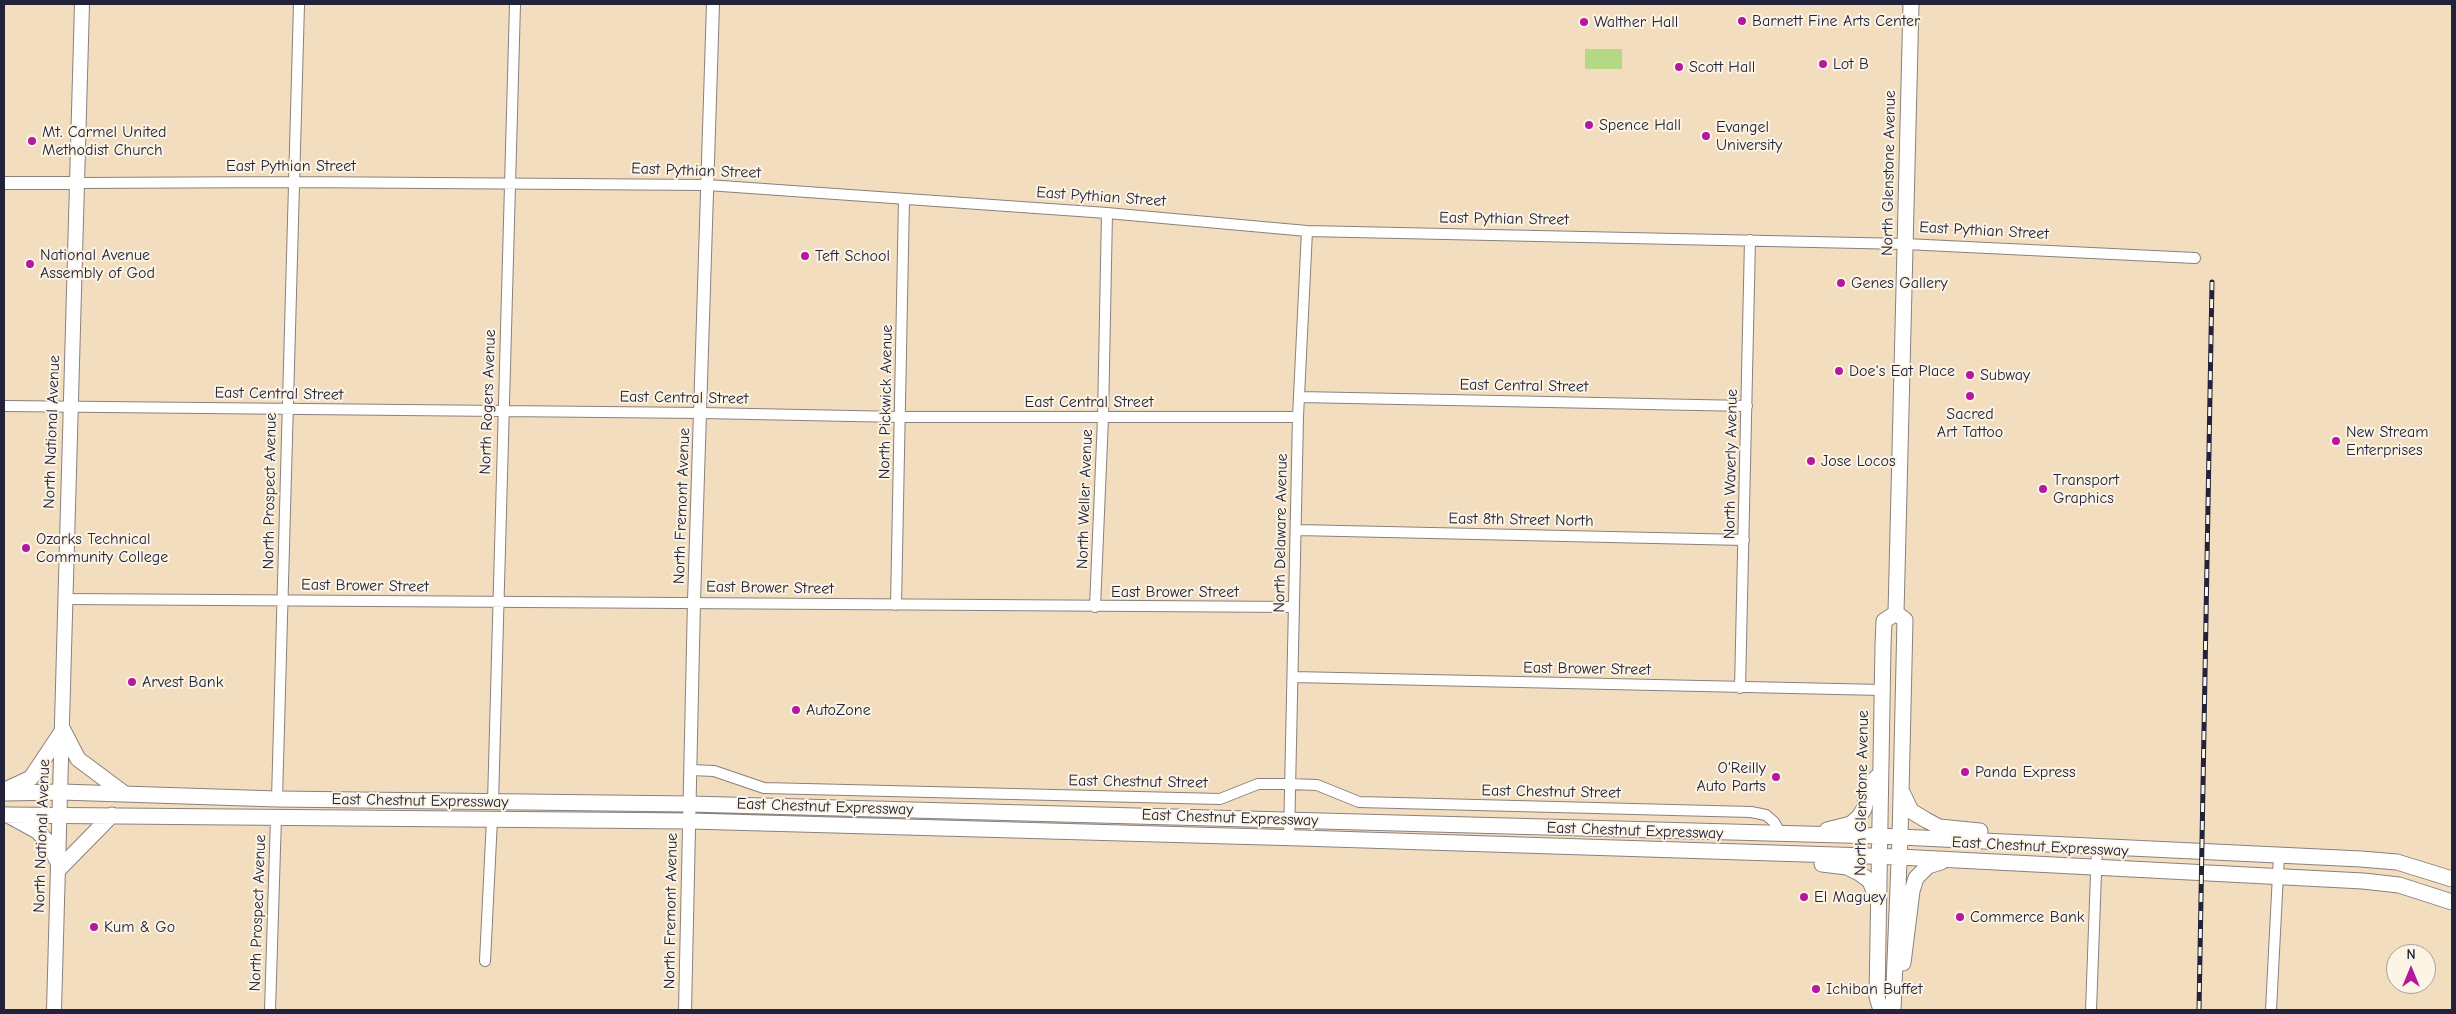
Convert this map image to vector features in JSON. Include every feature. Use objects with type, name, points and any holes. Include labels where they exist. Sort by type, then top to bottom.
[{"type":"main road","name":"North National Avenue","points":[[54,1010],[82,4]]},
{"type":"main road","name":"North Glenstone Avenue","points":[[1896,613],[1911,4]]},
{"type":"main road","name":"North Glenstone Avenue","points":[[1881,1010],[1877,997],[1884,621],[1896,613]]},
{"type":"main road","name":"North Glenstone Avenue","points":[[1893,1010],[1902,787],[1905,620],[1896,613]]},
{"type":"main road","points":[[4,792],[31,778],[63,730],[78,759],[125,794]]},
{"type":"main road","points":[[1803,834],[1851,824],[1864,809],[1870,784],[1880,774]]},
{"type":"main road","points":[[1902,787],[1906,802],[1911,811],[1939,827],[2075,839],[2097,846]]},
{"type":"main road","name":"East Chestnut Expressway","points":[[4,792],[277,799],[690,804],[1879,836],[2397,862],[2452,879]]},
{"type":"main road","points":[[5,815],[37,831],[46,840],[59,866],[112,815]]},
{"type":"main road","name":"East Chestnut Expressway","points":[[5,815],[690,821],[1289,837],[1899,857],[2278,876],[2400,885],[2452,902]]},
{"type":"main road","points":[[1662,850],[1691,858],[1847,867],[1870,880],[1878,907]]},
{"type":"main road","points":[[1894,994],[1903,967],[1912,891],[1916,878],[1928,866],[1950,860]]},
{"type":"street","name":"North Prospect Avenue","points":[[277,799],[299,4]]},
{"type":"street","name":"North Rogers Avenue","points":[[493,802],[502,411],[516,4]]},
{"type":"street","name":"North Fremont Avenue","points":[[685,1010],[694,602],[702,412],[713,4]]},
{"type":"street","name":"East Pythian Street","points":[[4,183],[294,182],[707,185],[1107,213],[1307,231],[1905,244],[2195,258]]},
{"type":"street","name":"North Pickwick Avenue","points":[[896,605],[904,199]]},
{"type":"street","name":"North Weller Avenue","points":[[1096,607],[1103,418],[1107,213]]},
{"type":"street","name":"North Delaware Avenue","points":[[1289,837],[1298,417],[1307,231]]},
{"type":"street","name":"North Waverly Avenue","points":[[1740,688],[1750,240]]},
{"type":"street","name":"East Central Street","points":[[1300,397],[1747,406]]},
{"type":"street","name":"East Central Street","points":[[4,406],[702,412],[901,417],[1298,417]]},
{"type":"street","name":"East 8th Street North","points":[[1297,530],[1744,540]]},
{"type":"street","name":"East Brower Street","points":[[65,598],[1294,607]]},
{"type":"street","name":"East Brower Street","points":[[1293,677],[1882,690]]},
{"type":"street","name":"East Chestnut Street","points":[[691,770],[714,771],[764,788],[1220,800],[1258,784],[1317,785],[1359,802],[1751,812],[1766,815],[1774,822],[1781,834]]},
{"type":"street","name":"North Prospect Avenue","points":[[270,1010],[276,817]]},
{"type":"street","points":[[485,961],[492,819]]},
{"type":"street","points":[[2091,1010],[2097,846]]},
{"type":"street","points":[[2271,1010],[2279,855]]},
{"type":"green space","points":[[1585,49],[1622,49],[1622,69],[1585,69]]},
{"type":"railway","points":[[2199,1010],[2212,282]]},
{"type":"place","name":"Barnett Fine Arts Center","points":[[1742,21]]},
{"type":"place","name":"Walther Hall","points":[[1584,22]]},
{"type":"place","name":"Lot B","points":[[1823,64]]},
{"type":"place","name":"Scott Hall","points":[[1679,67]]},
{"type":"place","name":"Spence Hall","points":[[1589,125]]},
{"type":"place","name":"Evangel University","points":[[1706,136]]},
{"type":"place","name":"Mt. Carmel United Methodist Church","points":[[32,141]]},
{"type":"place","name":"Teft School","points":[[805,256]]},
{"type":"place","name":"National Avenue Assembly of God","points":[[30,264]]},
{"type":"place","name":"Genes Gallery","points":[[1841,283]]},
{"type":"place","name":"Doe's Eat Place","points":[[1839,371]]},
{"type":"place","name":"Subway","points":[[1970,375]]},
{"type":"place","name":"Sacred Art Tattoo","points":[[1970,396]]},
{"type":"place","name":"New Stream Enterprises","points":[[2336,441]]},
{"type":"place","name":"Jose Locos","points":[[1811,461]]},
{"type":"place","name":"Transport Graphics","points":[[2043,489]]},
{"type":"place","name":"Ozarks Technical Community College","points":[[26,548]]},
{"type":"place","name":"Arvest Bank","points":[[132,682]]},
{"type":"place","name":"AutoZone","points":[[796,710]]},
{"type":"place","name":"Panda Express","points":[[1965,772]]},
{"type":"place","name":"O'Reilly Auto Parts","points":[[1776,777]]},
{"type":"place","name":"El Maguey","points":[[1804,897]]},
{"type":"place","name":"Commerce Bank","points":[[1960,917]]},
{"type":"place","name":"Kum & Go","points":[[94,927]]},
{"type":"place","name":"Ichiban Buffet","points":[[1816,989]]}]
